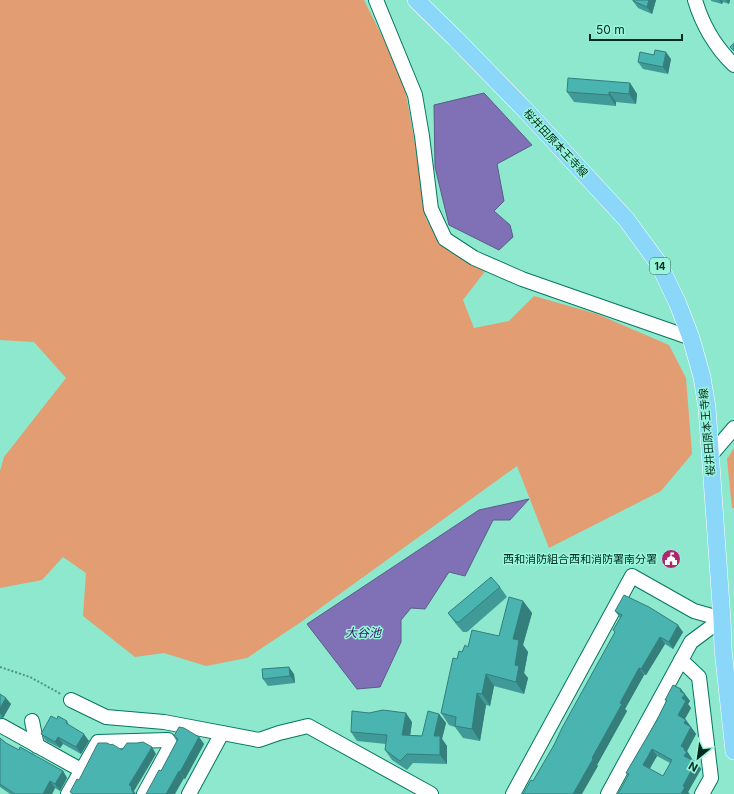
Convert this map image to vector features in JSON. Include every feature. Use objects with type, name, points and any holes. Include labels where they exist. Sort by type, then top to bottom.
[{"type":"main road","name":"桜井田原本王寺線","points":[[416,0],[529,114],[626,218],[658,264],[678,304],[691,338],[702,377],[707,408],[710,456],[728,616],[723,649],[734,751]]},
{"type":"street","points":[[376,0],[415,95],[422,136],[431,209],[445,239],[474,258],[522,279],[691,338]]},
{"type":"street","points":[[695,0],[700,16],[723,54],[734,65]]},
{"type":"street","points":[[710,456],[734,428]]},
{"type":"street","points":[[513,794],[632,576],[694,610],[728,616]]},
{"type":"street","points":[[608,794],[691,642],[728,616]]},
{"type":"street","points":[[681,660],[699,677],[711,778],[702,794]]},
{"type":"street","points":[[71,700],[106,717],[164,722],[259,740],[279,733],[308,726],[431,794]]},
{"type":"street","points":[[32,721],[37,746]]},
{"type":"street","points":[[2,726],[81,770]]},
{"type":"street","points":[[189,794],[222,733]]},
{"type":"street","points":[[68,794],[98,742],[168,740],[171,744],[144,794]]},
{"type":"path","points":[[0,667],[30,677],[71,700]]},
{"type":"shaded area","points":[[0,0],[364,0],[403,78],[415,144],[426,219],[446,249],[486,270],[463,300],[474,328],[509,321],[534,296],[597,314],[669,345],[686,378],[692,454],[661,491],[549,548],[517,466],[301,622],[247,658],[206,666],[164,653],[135,657],[83,616],[86,573],[63,557],[42,580],[0,588],[0,471],[4,457],[66,378],[34,342],[0,340]]},
{"type":"shaded area","points":[[734,448],[734,508],[732,508],[727,459]]},
{"type":"water","points":[[484,93],[532,145],[497,164],[504,201],[494,211],[510,225],[513,237],[499,250],[449,225],[435,167],[434,105]]},
{"type":"water","name":"大谷池","points":[[529,499],[510,520],[493,520],[465,576],[449,572],[425,609],[411,608],[401,620],[401,642],[380,687],[357,689],[307,624],[479,510]]},
{"type":"building","points":[[633,0],[649,0],[647,7]]},
{"type":"building","points":[[734,43],[734,51],[730,47]]},
{"type":"building","points":[[655,50],[666,52],[663,67],[638,62],[640,52],[654,55]]},
{"type":"building","points":[[568,78],[630,83],[629,94],[609,92],[609,95],[567,92]]},
{"type":"building","points":[[491,577],[500,587],[459,622],[456,622],[448,613]]},
{"type":"building","points":[[624,595],[649,607],[678,625],[669,642],[660,637],[641,669],[639,668],[620,703],[622,704],[573,794],[523,794],[531,780],[533,781],[554,745],[615,632],[613,630],[622,615],[615,611]]},
{"type":"building","points":[[509,597],[523,601],[513,639],[519,640],[515,665],[519,666],[516,682],[486,674],[482,694],[477,693],[472,729],[455,726],[456,717],[441,713],[453,658],[457,659],[459,651],[462,652],[465,645],[468,647],[472,630],[499,636]]},
{"type":"building","points":[[289,667],[290,676],[263,679],[262,669]]},
{"type":"building","points":[[673,685],[681,689],[680,691],[685,694],[682,698],[686,701],[678,715],[686,720],[684,723],[691,727],[681,746],[687,752],[684,756],[696,762],[683,786],[685,787],[681,794],[618,794],[629,774],[626,773],[657,720],[667,700],[665,700]],"holes":[[[652,749],[672,760],[663,776],[643,765]]]},
{"type":"building","points":[[0,694],[6,698],[0,708]]},
{"type":"building","points":[[383,710],[406,713],[402,735],[422,736],[428,711],[439,714],[434,736],[440,736],[440,755],[407,754],[400,761],[385,750],[387,735],[351,732],[352,711],[369,713]]},
{"type":"building","points":[[51,716],[57,719],[58,716],[67,721],[66,723],[84,734],[76,747],[58,737],[55,742],[41,734]]},
{"type":"building","points":[[179,727],[184,728],[199,737],[166,794],[146,794],[159,770],[161,771],[178,739],[174,736]]},
{"type":"building","points":[[0,738],[19,750],[20,747],[63,771],[55,784],[50,781],[43,794],[15,794],[0,784]]},
{"type":"building","points":[[143,742],[152,747],[129,785],[131,786],[134,794],[72,794],[70,792],[77,779],[79,780],[98,743],[112,744],[122,750],[127,743]]},
{"type":"place","name":"西和消防組合西和消防署南分署","points":[[671,559]]}]
